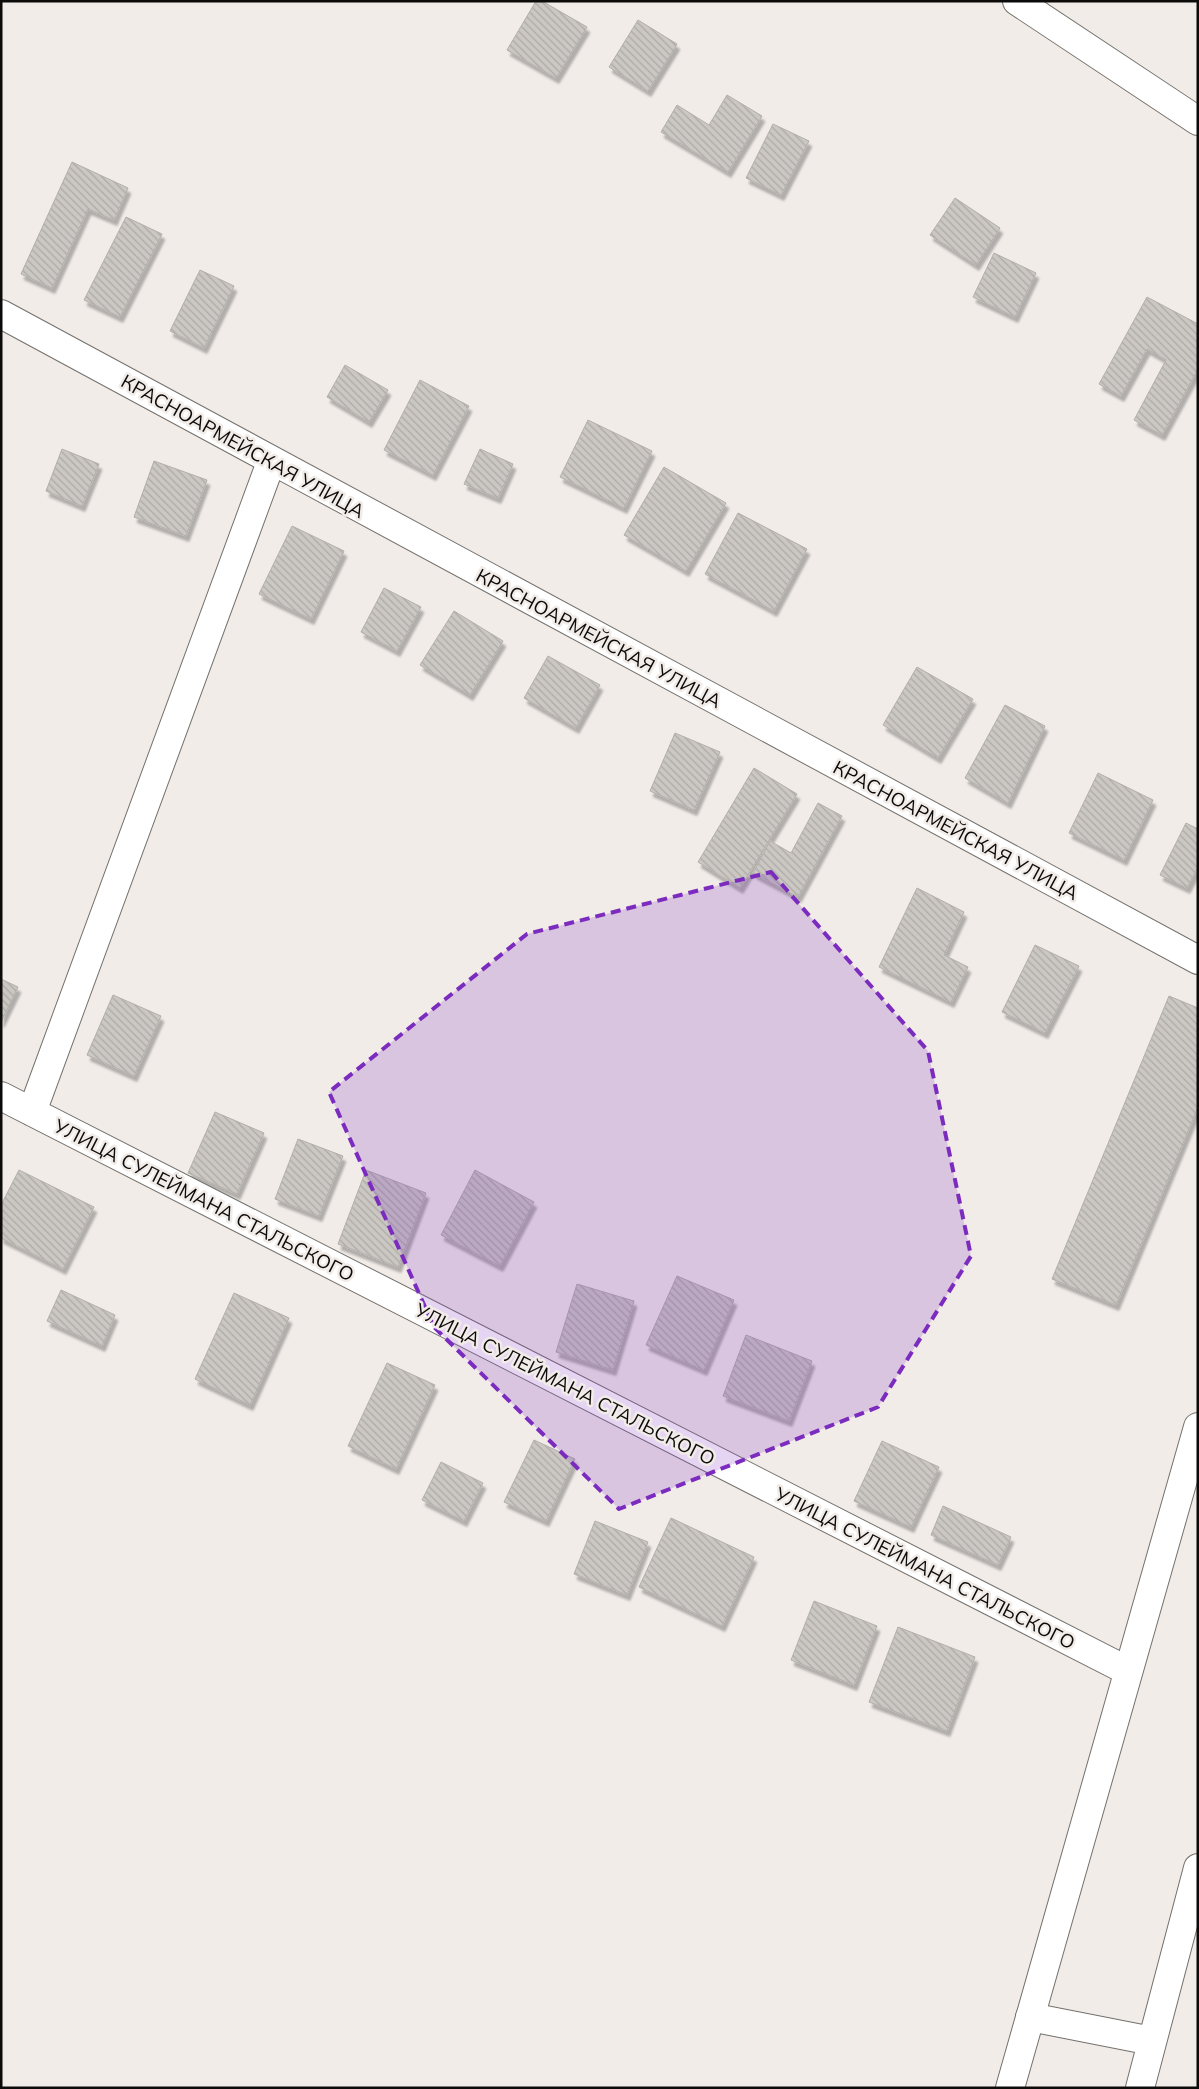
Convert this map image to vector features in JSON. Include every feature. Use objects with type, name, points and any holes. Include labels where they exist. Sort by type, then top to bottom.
[{"type":"street","points":[[1017,1],[1198,121]]},
{"type":"street","name":"КРАСНОАРМЕЙСКАЯ УЛИЦА","points":[[1,314],[271,462],[1198,960]]},
{"type":"street","points":[[32,1112],[271,462]]},
{"type":"street","name":"УЛИЦА СУЛЕЙМАНА СТАЛЬСКОГО","points":[[1,1096],[1128,1671]]},
{"type":"street","points":[[1010,2088],[1198,1427]]},
{"type":"street","points":[[1140,2088],[1198,1868]]},
{"type":"street","points":[[1030,2017],[1152,2041]]},
{"type":"highlighted area","points":[[771,872],[928,1051],[971,1256],[878,1407],[619,1509],[434,1327],[329,1092],[527,934]]},
{"type":"building","points":[[536,1],[542,1],[587,27],[556,78],[507,50]]},
{"type":"building","points":[[638,20],[677,44],[648,91],[609,67]]},
{"type":"building","points":[[727,95],[762,116],[728,172],[661,132],[677,105],[709,125]]},
{"type":"building","points":[[773,124],[809,141],[781,195],[746,178]]},
{"type":"building","points":[[72,162],[128,188],[114,220],[88,209],[52,288],[21,274]]},
{"type":"building","points":[[955,198],[1000,228],[976,265],[930,235]]},
{"type":"building","points":[[126,217],[162,234],[120,317],[84,300]]},
{"type":"building","points":[[994,253],[1036,273],[1015,317],[973,297]]},
{"type":"building","points":[[200,270],[234,286],[204,348],[170,331]]},
{"type":"building","points":[[1147,297],[1198,324],[1198,369],[1162,435],[1134,420],[1166,360],[1147,349],[1121,396],[1099,384]]},
{"type":"building","points":[[345,365],[388,390],[369,422],[327,397]]},
{"type":"building","points":[[420,380],[469,406],[433,475],[384,450]]},
{"type":"building","points":[[588,420],[652,451],[624,508],[560,477]]},
{"type":"building","points":[[62,449],[99,464],[82,506],[46,491]]},
{"type":"building","points":[[480,449],[513,464],[498,498],[464,484]]},
{"type":"building","points":[[154,461],[207,480],[186,536],[134,517]]},
{"type":"building","points":[[664,467],[726,503],[686,571],[624,535]]},
{"type":"building","points":[[738,513],[807,549],[774,611],[705,574]]},
{"type":"building","points":[[292,526],[344,551],[311,619],[259,594]]},
{"type":"building","points":[[384,588],[421,607],[397,651],[361,632]]},
{"type":"building","points":[[454,611],[503,641],[470,695],[420,665]]},
{"type":"building","points":[[548,656],[600,685],[576,728],[524,698]]},
{"type":"building","points":[[917,667],[973,699],[938,758],[883,725]]},
{"type":"building","points":[[1005,705],[1045,726],[1008,803],[965,778]]},
{"type":"building","points":[[675,733],[720,752],[694,810],[650,791]]},
{"type":"building","points":[[754,768],[797,794],[740,888],[698,862]]},
{"type":"building","points":[[1098,773],[1153,800],[1124,860],[1069,833]]},
{"type":"building","points":[[818,803],[842,816],[798,897],[753,873],[770,841],[791,853]]},
{"type":"building","points":[[1186,823],[1198,829],[1198,867],[1187,888],[1160,875]]},
{"type":"building","points":[[917,888],[964,912],[944,955],[968,967],[951,1002],[879,967]]},
{"type":"building","points":[[1035,945],[1079,966],[1045,1033],[1002,1012]]},
{"type":"building","points":[[1,979],[18,987],[1,1022]]},
{"type":"building","points":[[113,995],[161,1016],[134,1076],[87,1055]]},
{"type":"building","points":[[1169,996],[1198,1008],[1198,1107],[1116,1305],[1052,1279]]},
{"type":"building","points":[[215,1112],[264,1133],[237,1194],[188,1173]]},
{"type":"building","points":[[298,1139],[343,1156],[319,1216],[275,1199]]},
{"type":"building","points":[[19,1170],[94,1207],[63,1269],[1,1238],[1,1205]]},
{"type":"building","points":[[366,1170],[426,1193],[398,1267],[338,1244]]},
{"type":"building","points":[[475,1170],[534,1202],[500,1266],[441,1235]]},
{"type":"building","points":[[677,1276],[734,1300],[704,1370],[646,1345]]},
{"type":"building","points":[[577,1284],[634,1301],[613,1370],[556,1352]]},
{"type":"building","points":[[61,1290],[115,1315],[102,1346],[47,1321]]},
{"type":"building","points":[[234,1293],[289,1318],[250,1405],[195,1379]]},
{"type":"building","points":[[746,1335],[812,1361],[789,1421],[723,1396]]},
{"type":"building","points":[[387,1363],[435,1385],[396,1469],[348,1446]]},
{"type":"building","points":[[534,1440],[575,1459],[546,1521],[504,1502]]},
{"type":"building","points":[[882,1441],[939,1467],[911,1527],[854,1501]]},
{"type":"building","points":[[441,1462],[483,1483],[464,1521],[422,1500]]},
{"type":"building","points":[[943,1506],[1011,1537],[998,1565],[931,1535]]},
{"type":"building","points":[[671,1518],[754,1557],[722,1626],[639,1587]]},
{"type":"building","points":[[595,1521],[648,1542],[627,1595],[574,1574]]},
{"type":"building","points":[[814,1601],[877,1626],[854,1685],[791,1660]]},
{"type":"building","points":[[898,1627],[975,1657],[947,1731],[869,1702]]}]
